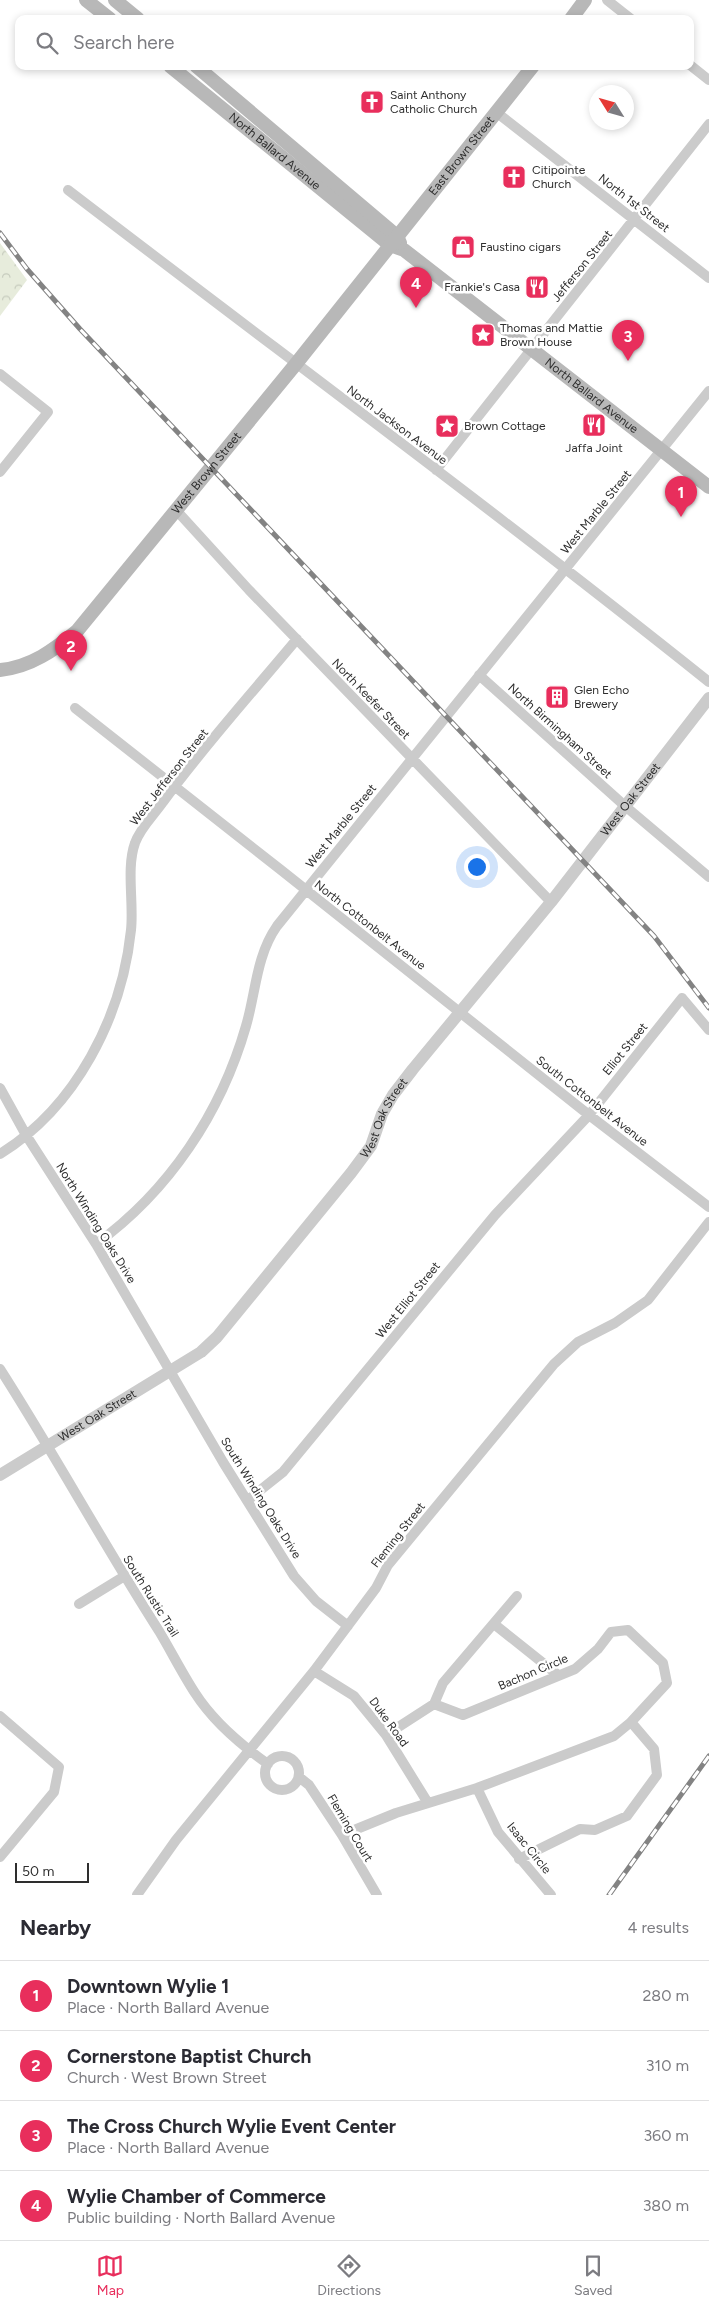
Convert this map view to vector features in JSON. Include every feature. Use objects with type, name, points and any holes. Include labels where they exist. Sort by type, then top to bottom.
[{"type":"main road","points":[[86,0],[105,15]]},
{"type":"main road","points":[[115,0],[133,15]]},
{"type":"main road","points":[[574,15],[585,0]]},
{"type":"main road","name":"North Ballard Avenue","points":[[175,70],[393,240]]},
{"type":"main road","name":"North Ballard Avenue","points":[[201,70],[404,250],[709,487]]},
{"type":"main road","name":"East Brown Street","points":[[393,240],[530,70]]},
{"type":"main road","name":"West Brown Street","points":[[0,670],[26,664],[42,657],[54,650],[77,631],[295,365],[393,240]]},
{"type":"street","points":[[607,0],[626,15]]},
{"type":"street","points":[[694,68],[709,80]]},
{"type":"street","name":"North 1st Street","points":[[496,112],[709,278]]},
{"type":"street","name":"Jefferson Street","points":[[436,470],[709,124]]},
{"type":"street","name":"North Jackson Avenue","points":[[68,190],[295,365],[566,568],[709,682]]},
{"type":"street","points":[[0,374],[48,412],[0,472]]},
{"type":"street","name":"West Marble Street","points":[[96,1244],[123,1224],[166,1179],[207,1122],[222,1092],[245,1030],[254,1000],[261,956],[267,940],[411,758],[709,392]]},
{"type":"street","name":"North Keefer Street","points":[[176,510],[249,590],[551,902]]},
{"type":"street","name":"West Jefferson Street","points":[[0,1154],[41,1122],[66,1094],[101,1037],[117,996],[126,963],[131,928],[131,888],[135,844],[174,787],[298,639]]},
{"type":"street","name":"North Birmingham Street","points":[[479,675],[625,806],[709,877]]},
{"type":"street","name":"West Oak Street","points":[[0,1475],[48,1444],[202,1352],[217,1336],[371,1146],[382,1114],[393,1095],[551,902],[709,698]]},
{"type":"street","name":"North Cottonbelt Avenue","points":[[75,708],[461,1012]]},
{"type":"street","name":"Elliot Street","points":[[588,1115],[682,998],[709,1030]]},
{"type":"street","name":"South Cottonbelt Avenue","points":[[461,1012],[588,1115],[709,1207]]},
{"type":"street","name":"North Winding Oaks Drive","points":[[0,1088],[26,1135],[96,1244],[170,1370]]},
{"type":"street","name":"West Elliot Street","points":[[248,1500],[283,1472],[495,1215],[588,1115]]},
{"type":"street","name":"Fleming Street","points":[[138,1895],[176,1840],[247,1750],[314,1671],[376,1588],[388,1565],[554,1364],[578,1342],[614,1323],[648,1300],[709,1222]]},
{"type":"street","name":"South Rustic Trail","points":[[0,1369],[48,1444],[123,1577],[160,1633],[196,1694],[209,1712],[247,1750]]},
{"type":"street","name":"South Winding Oaks Drive","points":[[170,1370],[223,1462],[294,1576],[316,1601],[348,1626]]},
{"type":"street","points":[[78,1604],[123,1577]]},
{"type":"street","points":[[386,1735],[434,1704],[443,1683],[517,1596]]},
{"type":"street","points":[[494,1624],[558,1675]]},
{"type":"street","name":"Bachon Circle","points":[[342,1836],[396,1813],[477,1788],[614,1736],[632,1722],[667,1683],[663,1664],[628,1630],[611,1632],[598,1649],[576,1669],[463,1715],[434,1704]]},
{"type":"street","name":"Duke Road","points":[[314,1671],[354,1696],[386,1735],[428,1804]]},
{"type":"street","points":[[0,1716],[59,1767],[54,1792],[0,1857]]},
{"type":"street","points":[[519,1859],[580,1829],[595,1830],[627,1816],[657,1775],[654,1749],[632,1722]]},
{"type":"street","points":[[247,1750],[268,1764],[265,1775],[274,1787],[284,1790],[292,1787],[299,1777]]},
{"type":"street","name":"Fleming Court","points":[[268,1764],[278,1756],[288,1756],[297,1764],[299,1777],[309,1785],[342,1836],[376,1895]]},
{"type":"street","name":"Isaac Circle","points":[[477,1788],[498,1832],[551,1895]]},
{"type":"green space","points":[[0,243],[27,280],[0,316]]},
{"type":"railway","points":[[0,233],[27,269],[80,329],[654,936],[709,1008]]},
{"type":"railway","points":[[609,1895],[709,1756]]},
{"type":"place","name":"Saint Anthony Catholic Church","points":[[372,102]]},
{"type":"place","name":"Citipointe Church","points":[[514,177]]},
{"type":"place","name":"Faustino cigars","points":[[463,247]]},
{"type":"place","name":"Frankie's Casa","points":[[537,287]]},
{"type":"place","name":"Wylie Chamber of Commerce","points":[[416,308]]},
{"type":"place","name":"Thomas and Mattie Brown House","points":[[483,335]]},
{"type":"place","name":"The Cross Church Wylie Event Center","points":[[628,361]]},
{"type":"place","name":"Jaffa Joint","points":[[594,425]]},
{"type":"place","name":"Brown Cottage","points":[[447,426]]},
{"type":"place","name":"Downtown Wylie 1","points":[[681,517]]},
{"type":"place","name":"Cornerstone Baptist Church","points":[[71,671]]},
{"type":"place","name":"Glen Echo Brewery","points":[[557,697]]}]
